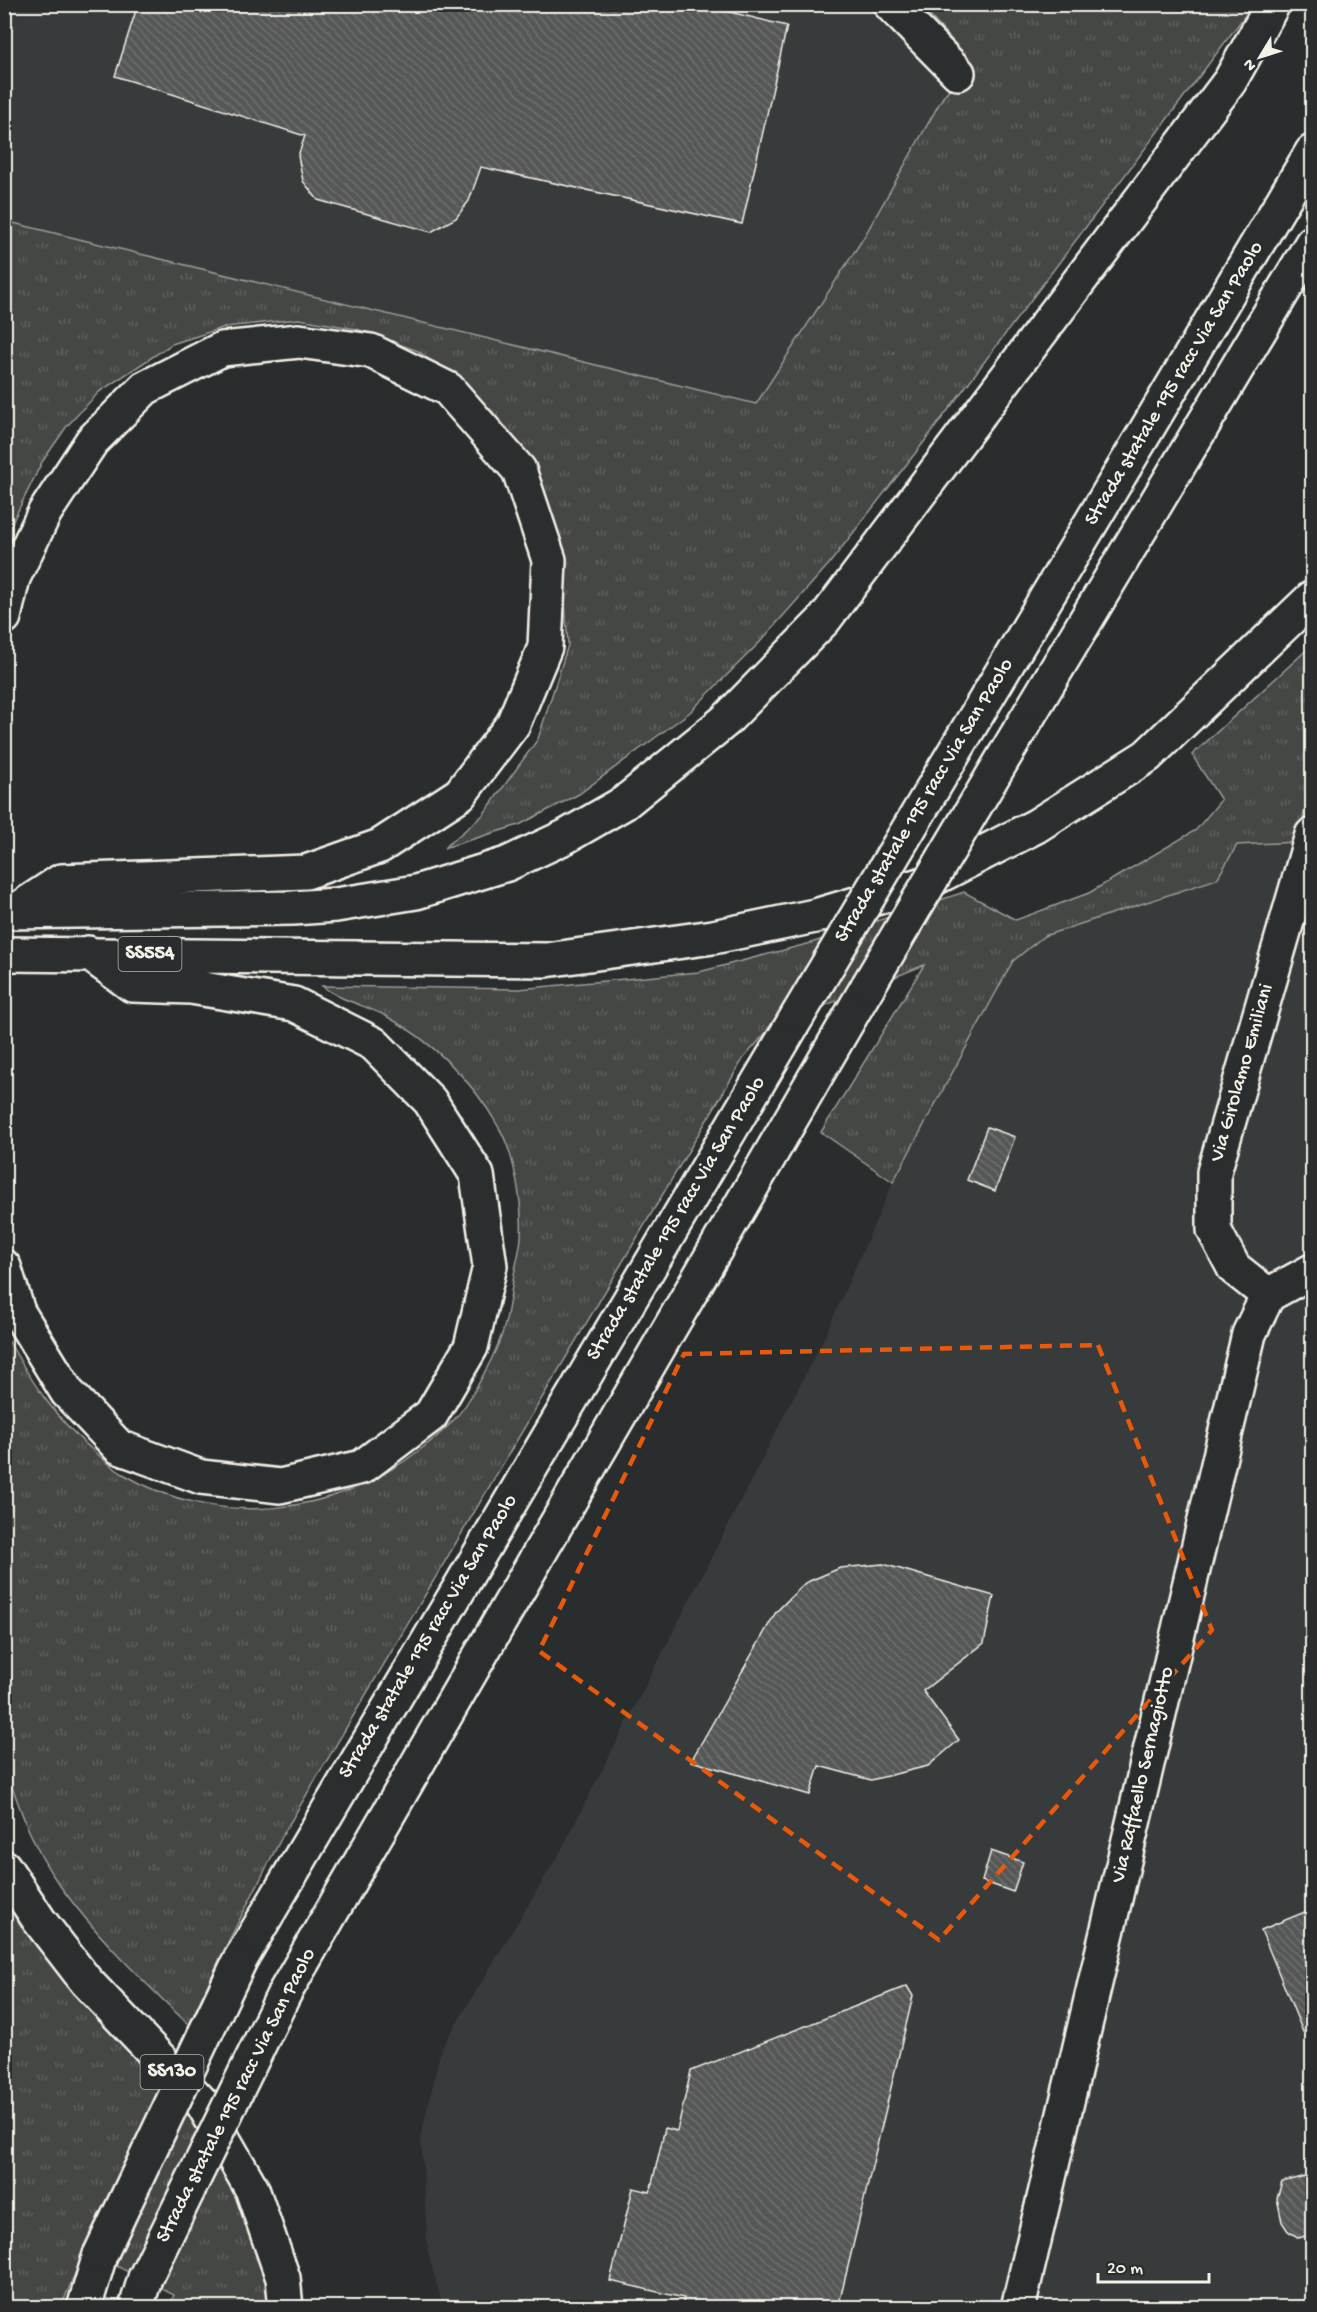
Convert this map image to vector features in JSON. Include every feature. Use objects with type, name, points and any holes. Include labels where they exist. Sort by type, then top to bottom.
[{"type":"main road","points":[[890,4],[958,73]]},
{"type":"main road","name":"SS554","points":[[9,912],[293,908],[336,905],[416,892],[507,864],[565,837],[624,803],[724,721],[824,620],[1230,81],[1273,4]]},
{"type":"main road","name":"Strada statale 195 racc Via San Paolo","points":[[84,2307],[100,2255],[240,1960],[798,1015],[1312,152]]},
{"type":"main road","name":"Strada statale 195 racc Via San Paolo","points":[[141,2293],[284,1994],[868,986],[1312,243]]},
{"type":"main road","points":[[4,617],[13,578],[45,512],[92,441],[146,388],[222,349],[299,341],[371,351],[448,388],[519,471],[549,560],[545,647],[513,724],[460,795],[380,846],[306,872],[61,880],[9,912]]},
{"type":"main road","name":"SS554","points":[[4,954],[88,953],[546,960],[713,937],[815,916],[923,884],[1036,826],[1147,756],[1312,598]]},
{"type":"main road","name":"Via Girolamo Emiliani","points":[[1268,1295],[1234,1268],[1214,1230],[1214,1172],[1312,835]]},
{"type":"main road","points":[[4,1267],[18,1312],[67,1392],[119,1447],[201,1477],[280,1486],[362,1467],[431,1415],[471,1347],[490,1266],[477,1175],[430,1101],[374,1044],[294,1004],[191,987],[132,985],[88,953]]},
{"type":"main road","points":[[1268,1295],[1312,1271]]},
{"type":"main road","name":"Via Raffaello Sernagiotto","points":[[1018,2307],[1249,1334],[1268,1295]]},
{"type":"main road","name":"SS130","points":[[4,1867],[39,1920],[86,1981],[202,2104],[252,2189],[283,2278],[286,2307]]},
{"type":"highlighted area","points":[[1098,1345],[1212,1630],[939,1940],[539,1651],[684,1354]]},
{"type":"shaded area","points":[[4,5],[920,5],[972,60],[943,97],[864,237],[756,404],[5,221]]},
{"type":"shaded area","points":[[1312,785],[1312,2307],[443,2307],[428,2252],[421,2136],[441,2049],[559,1854],[825,1336],[893,1182],[1013,961],[1044,936],[1217,879],[1237,845],[1296,842]]},
{"type":"green space","points":[[920,5],[1253,5],[924,442],[829,564],[760,642],[690,712],[579,794],[519,825],[444,848],[483,815],[538,739],[568,645],[562,561],[521,452],[477,397],[418,351],[357,329],[299,319],[225,327],[172,344],[99,392],[67,426],[42,462],[5,537],[5,221],[756,404],[864,237],[943,97],[971,61]]},
{"type":"green space","points":[[1312,645],[1312,785],[1296,842],[1237,845],[1217,879],[1044,936],[1013,961],[893,1182],[821,1132],[924,965],[770,1028],[743,1059],[285,1831],[224,1950],[189,2025],[136,1973],[70,1900],[47,1867],[33,1840],[5,1767],[4,1333],[34,1383],[68,1426],[116,1470],[160,1492],[198,1503],[237,1508],[276,1508],[314,1501],[352,1489],[388,1472],[421,1449],[454,1420],[480,1381],[499,1342],[505,1324],[521,1238],[517,1180],[509,1151],[498,1126],[476,1093],[450,1063],[403,1026],[322,986],[519,989],[699,972],[811,943],[964,892],[1016,920],[1089,893],[1196,830],[1221,800],[1192,755]]},
{"type":"green space","points":[[4,1896],[154,2065],[238,2180],[267,2274],[270,2307],[169,2307],[174,2295],[85,2250],[61,2307],[5,2307]]},
{"type":"building","points":[[138,4],[697,4],[787,26],[742,224],[481,167],[469,201],[456,218],[431,232],[318,200],[303,181],[298,156],[305,136],[115,76]]},
{"type":"building","points":[[987,1127],[1015,1137],[995,1191],[967,1180]]},
{"type":"building","points":[[883,1564],[994,1596],[984,1643],[923,1691],[959,1740],[928,1766],[871,1780],[819,1766],[810,1795],[691,1761],[776,1612],[805,1583],[840,1568]]},
{"type":"building","points":[[991,1851],[1023,1862],[1013,1892],[982,1881]]},
{"type":"building","points":[[1312,1909],[1312,2028],[1303,2032],[1261,1930]]},
{"type":"building","points":[[907,1986],[913,1996],[838,2308],[690,2308],[682,2306],[684,2298],[610,2281],[633,2188],[650,2192],[665,2128],[677,2131],[691,2071]]},
{"type":"building","points":[[1309,2175],[1312,2183],[1312,2234],[1299,2238],[1288,2231],[1282,2222],[1277,2198],[1282,2182]]}]
